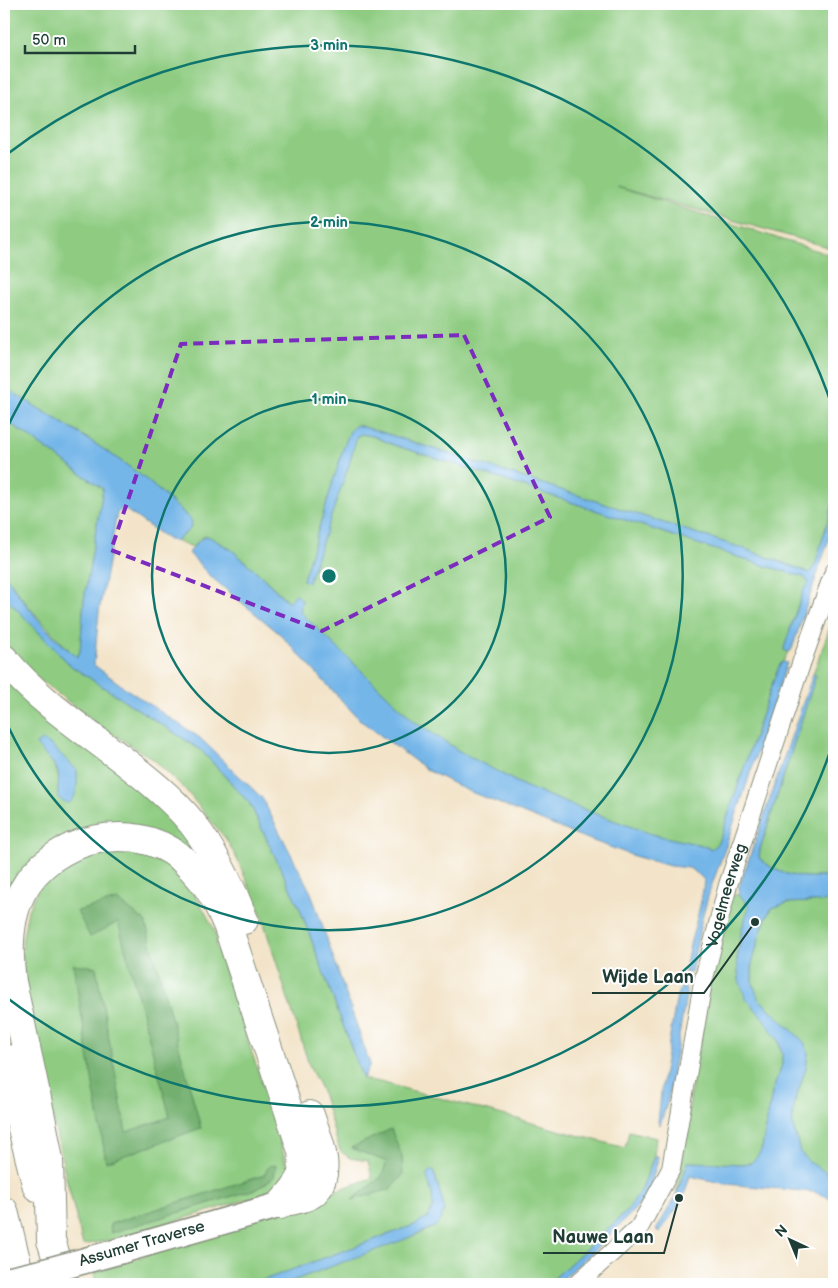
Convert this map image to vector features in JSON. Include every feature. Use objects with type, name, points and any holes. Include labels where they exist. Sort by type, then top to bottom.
[{"type":"highway","points":[[4,659],[19,677],[60,712],[168,797],[192,823],[212,850],[227,878],[253,944],[324,1162],[324,1175],[316,1191],[308,1196],[280,1205]]},
{"type":"highway","points":[[51,1241],[49,1160],[12,982],[9,958],[11,931],[15,910],[30,879],[59,853],[83,842],[100,839],[116,837],[133,838],[164,848],[179,857],[197,874],[213,895],[228,927],[302,1151],[304,1166],[302,1177],[294,1190],[280,1205]]},
{"type":"highway","points":[[4,1058],[51,1241],[64,1284]]},
{"type":"highway","points":[[4,1211],[22,1284]]},
{"type":"highway","points":[[4,1274],[7,1284]]},
{"type":"main road","name":"Assumer Traverse","points":[[4,1281],[120,1251],[280,1205]]},
{"type":"street","name":"Vogelmeerweg","points":[[577,1284],[640,1228],[671,1169],[703,982],[728,885],[802,661],[834,572]]},
{"type":"highlighted area","points":[[464,335],[550,517],[322,631],[111,550],[181,344]]},
{"type":"green space","points":[[4,4],[834,4],[834,249],[616,187],[834,256],[834,500],[815,565],[810,573],[745,549],[357,425],[344,446],[303,580],[357,436],[362,434],[373,436],[394,445],[762,565],[804,577],[809,583],[801,597],[784,650],[788,652],[780,664],[771,687],[721,836],[712,849],[651,834],[566,803],[524,786],[459,751],[415,722],[299,612],[302,600],[296,595],[289,602],[232,550],[208,536],[202,537],[193,547],[176,541],[190,529],[192,522],[171,502],[103,448],[4,387]]},
{"type":"green space","points":[[4,419],[103,489],[84,600],[80,652],[76,657],[20,596],[4,573]]},
{"type":"green space","points":[[4,593],[6,598],[71,666],[201,750],[250,804],[300,909],[363,1079],[625,1148],[629,1131],[656,1138],[654,1156],[642,1189],[626,1212],[548,1284],[284,1284],[436,1226],[444,1210],[433,1170],[432,1194],[434,1208],[427,1218],[417,1224],[253,1284],[96,1284],[94,1273],[372,1178],[368,1161],[350,1158],[340,1151],[321,1089],[310,1068],[260,911],[226,839],[184,788],[153,759],[103,728],[40,680],[4,642]]},
{"type":"green space","points":[[834,616],[834,874],[815,877],[794,876],[766,864],[759,857],[760,850],[816,675],[813,674]]},
{"type":"green space","points":[[4,672],[176,814],[216,879],[114,827],[4,911]],"holes":[[[40,749],[77,779],[58,795],[58,774],[54,765]]]},
{"type":"green space","points":[[104,850],[135,851],[147,854],[168,866],[194,894],[212,925],[217,942],[216,946],[258,1071],[288,1169],[283,1181],[272,1192],[116,1239],[83,1245],[25,993],[22,942],[28,910],[37,891],[68,862]],"holes":[[[265,1175],[259,1188],[111,1232],[111,1224]]]},
{"type":"green space","points":[[739,894],[750,907],[742,928],[737,959],[739,980],[778,1040],[782,1053],[782,1065],[772,1093],[762,1148],[757,1157],[751,1163],[742,1164],[688,1162],[676,1196],[691,1091],[712,972],[730,896]]},
{"type":"green space","points":[[117,900],[145,921],[201,1128],[106,1162],[73,964],[96,967],[126,1132],[170,1117],[118,922],[90,937],[77,911]]},
{"type":"green space","points":[[834,901],[834,1177],[808,1162],[800,1152],[792,1123],[794,1103],[806,1068],[808,1053],[804,1042],[758,998],[752,981],[752,964],[761,931],[772,908],[787,903]]},
{"type":"green space","points":[[391,1129],[402,1156],[403,1175],[391,1189],[352,1200],[381,1177],[387,1162],[351,1148]]},
{"type":"green space","points":[[276,1165],[274,1177],[259,1188],[111,1233],[110,1224],[264,1175],[269,1166]]},
{"type":"water","points":[[4,387],[92,442],[143,477],[192,521],[190,529],[176,541],[169,540],[123,508],[117,513],[99,612],[94,665],[200,738],[262,798],[311,893],[370,1064],[363,1079],[300,909],[250,804],[201,750],[71,666],[6,598],[4,593],[4,573],[19,596],[37,618],[77,657],[80,652],[84,600],[103,489],[4,419]]},
{"type":"water","points":[[356,425],[745,549],[810,573],[815,565],[834,500],[834,524],[792,649],[788,652],[784,648],[804,589],[809,583],[804,577],[762,565],[394,445],[373,436],[362,434],[357,436],[349,465],[308,583],[303,580],[344,446],[350,431]]},
{"type":"water","points":[[208,536],[232,550],[288,602],[296,594],[302,600],[300,612],[415,722],[459,751],[524,786],[566,803],[651,834],[711,849],[717,844],[721,836],[780,664],[783,662],[787,663],[710,890],[701,922],[691,973],[685,973],[701,903],[704,880],[698,874],[689,868],[670,866],[634,856],[577,835],[466,790],[427,770],[360,720],[280,634],[209,575],[189,553],[197,542]]},
{"type":"water","points":[[813,674],[816,675],[759,857],[775,869],[794,876],[815,877],[834,874],[834,901],[787,903],[772,908],[761,931],[752,964],[752,981],[758,998],[804,1042],[808,1053],[806,1068],[794,1103],[792,1123],[800,1152],[809,1162],[834,1177],[834,1199],[814,1192],[726,1184],[690,1176],[683,1199],[660,1232],[656,1230],[676,1196],[688,1162],[751,1163],[762,1148],[772,1093],[782,1065],[782,1053],[778,1040],[745,997],[739,980],[737,959],[742,928],[749,907],[739,894],[739,887]]},
{"type":"water","points":[[42,740],[51,745],[77,770],[76,792],[69,803],[63,802],[58,796],[59,778],[57,769],[36,744]]},
{"type":"water","points":[[681,988],[686,988],[686,996],[668,1100],[660,1125],[658,1122],[662,1083],[677,995]]},
{"type":"water","points":[[654,1156],[658,1156],[657,1163],[650,1187],[642,1202],[593,1252],[557,1284],[548,1284],[626,1212],[642,1189]]},
{"type":"water","points":[[433,1170],[444,1210],[436,1226],[284,1284],[253,1284],[417,1224],[427,1218],[433,1208],[427,1173]]},
{"type":"place","name":"Wijde Laan","points":[[755,922]]},
{"type":"place","name":"Nauwe Laan","points":[[679,1198]]}]
